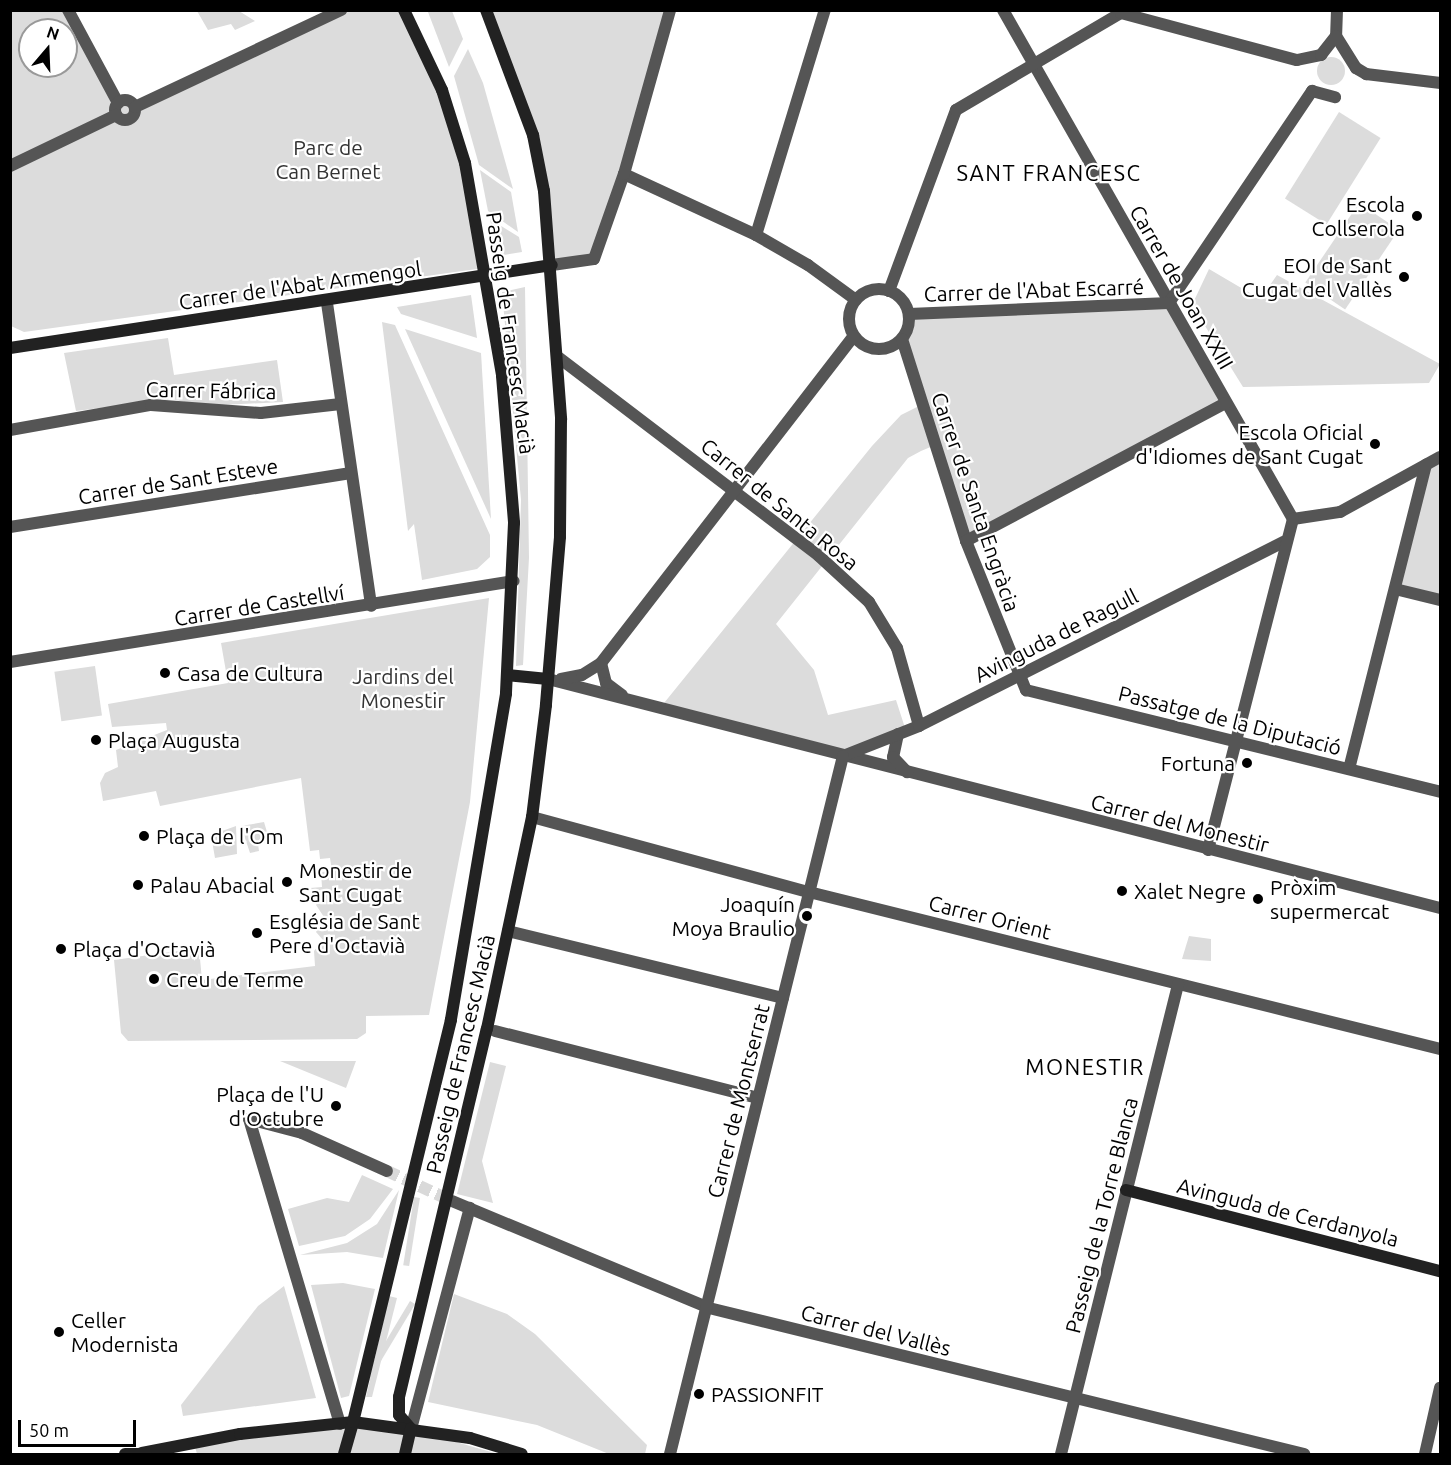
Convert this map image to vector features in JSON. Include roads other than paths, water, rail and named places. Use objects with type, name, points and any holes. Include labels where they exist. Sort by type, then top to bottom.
[{"type":"street","points":[[68,10],[117,109],[127,121],[135,107],[341,10]]},
{"type":"street","name":"Passeig de Francesc Macià","points":[[345,1455],[451,1020],[487,827],[507,675],[513,581],[510,449],[487,276],[465,163],[442,90],[404,10]]},
{"type":"street","name":"Passeig de Francesc Macià","points":[[411,1429],[399,1415],[399,1397],[491,1030],[508,931],[532,818],[548,680],[560,537],[558,357],[552,265],[533,135],[486,10]]},
{"type":"street","points":[[670,10],[624,174],[756,235],[808,265],[856,300]]},
{"type":"street","points":[[756,235],[825,10]]},
{"type":"street","name":"Carrer de Joan XXIII","points":[[1003,10],[1293,519]]},
{"type":"street","points":[[1337,10],[1336,36],[1343,53],[1365,74],[1439,80]]},
{"type":"street","points":[[889,291],[956,110],[1121,13],[1297,60],[1321,55],[1336,36]]},
{"type":"street","name":"Carrer de l'Abat Escarré","points":[[909,314],[1168,303],[1312,91],[1335,97]]},
{"type":"street","points":[[10,165],[117,109],[128,100],[135,107]]},
{"type":"street","name":"Carrer de l'Abat Armengol","points":[[10,348],[327,303],[594,259],[624,174]]},
{"type":"street","points":[[868,291],[889,291],[898,296],[909,314],[902,339],[885,349],[871,349],[854,336],[849,319],[856,300],[868,291]]},
{"type":"street","points":[[327,303],[371,606]]},
{"type":"street","points":[[507,675],[548,680],[582,675],[601,663],[854,336]]},
{"type":"street","name":"Carrer de Santa Engràcia","points":[[902,339],[966,541],[1018,675]]},
{"type":"street","name":"Carrer de Santa Rosa","points":[[558,357],[819,556],[875,609],[897,648],[919,726]]},
{"type":"street","points":[[966,541],[1226,403]]},
{"type":"street","name":"Carrer Fábrica","points":[[10,430],[151,405],[261,412],[340,404]]},
{"type":"street","points":[[1208,850],[1284,542],[1293,519],[1340,512],[1440,458]]},
{"type":"street","points":[[1349,769],[1426,465]]},
{"type":"street","name":"Carrer de Sant Esteve","points":[[10,527],[351,473]]},
{"type":"street","name":"Avinguda de Ragull","points":[[843,756],[919,726],[1284,542]]},
{"type":"street","name":"Carrer de Castellví","points":[[10,662],[371,606],[513,581]]},
{"type":"street","points":[[1395,589],[1440,600]]},
{"type":"street","points":[[601,663],[606,683],[632,700]]},
{"type":"street","name":"Passatge de la Diputació","points":[[1018,675],[1026,690],[1440,792]]},
{"type":"street","name":"Carrer del Monestir","points":[[548,680],[632,700],[911,775],[1440,908]]},
{"type":"street","points":[[897,734],[893,757],[911,775]]},
{"type":"street","name":"Carrer de Montserrat","points":[[670,1455],[709,1308],[753,1097],[783,998],[843,756]]},
{"type":"street","name":"Carrer Orient","points":[[532,818],[809,892],[1440,1049]]},
{"type":"street","points":[[508,931],[783,998]]},
{"type":"street","name":"Passeig de la Torre Blanca","points":[[1061,1455],[1178,984]]},
{"type":"street","points":[[491,1030],[753,1097]]},
{"type":"street","points":[[340,1424],[249,1119],[302,1133],[387,1171]]},
{"type":"street","name":"Avinguda de Cerdanyola","points":[[1126,1190],[1440,1271]]},
{"type":"street","name":"Carrer del Vallès","points":[[452,1201],[709,1308],[1075,1401],[1304,1455]]},
{"type":"street","points":[[405,1455],[470,1208]]},
{"type":"street","points":[[1425,1455],[1440,1388]]},
{"type":"street","points":[[125,1455],[144,1454],[240,1434],[353,1422],[470,1438],[522,1455]]},
{"type":"tunnel","points":[[387,1171],[452,1201]]},
{"type":"place","name":"Escola Collserola","points":[[1417,216]]},
{"type":"place","name":"EOI de Sant Cugat del Vallès","points":[[1404,277]]},
{"type":"place","name":"Escola Oficial d'Idiomes de Sant Cugat","points":[[1375,444]]},
{"type":"place","name":"Casa de Cultura","points":[[165,673]]},
{"type":"place","name":"Plaça Augusta","points":[[96,740]]},
{"type":"place","name":"Fortuna","points":[[1247,763]]},
{"type":"place","name":"Plaça de l'Om","points":[[144,836]]},
{"type":"place","name":"Monestir de Sant Cugat","points":[[287,882]]},
{"type":"place","name":"Palau Abacial","points":[[138,885]]},
{"type":"place","name":"Xalet Negre","points":[[1122,891]]},
{"type":"place","name":"Pròxim supermercat","points":[[1258,899]]},
{"type":"place","name":"Joaquín Moya Braulio","points":[[807,916]]},
{"type":"place","name":"Església de Sant Pere d'Octavià","points":[[257,933]]},
{"type":"place","name":"Plaça d'Octavià","points":[[61,949]]},
{"type":"place","name":"Creu de Terme","points":[[154,979]]},
{"type":"place","name":"Plaça de l'U d'Octubre","points":[[336,1106]]},
{"type":"place","name":"Celler Modernista","points":[[59,1332]]},
{"type":"place","name":"PASSIONFIT","points":[[699,1394]]},
{"type":"district","name":"SANT FRANCESC","points":[[1049,173]]},
{"type":"district","name":"MONESTIR","points":[[1085,1067]]},
{"type":"park label","name":"Parc de Can Bernet","points":[[328,159]]},
{"type":"park label","name":"Jardins del Monestir","points":[[403,688]]}]
